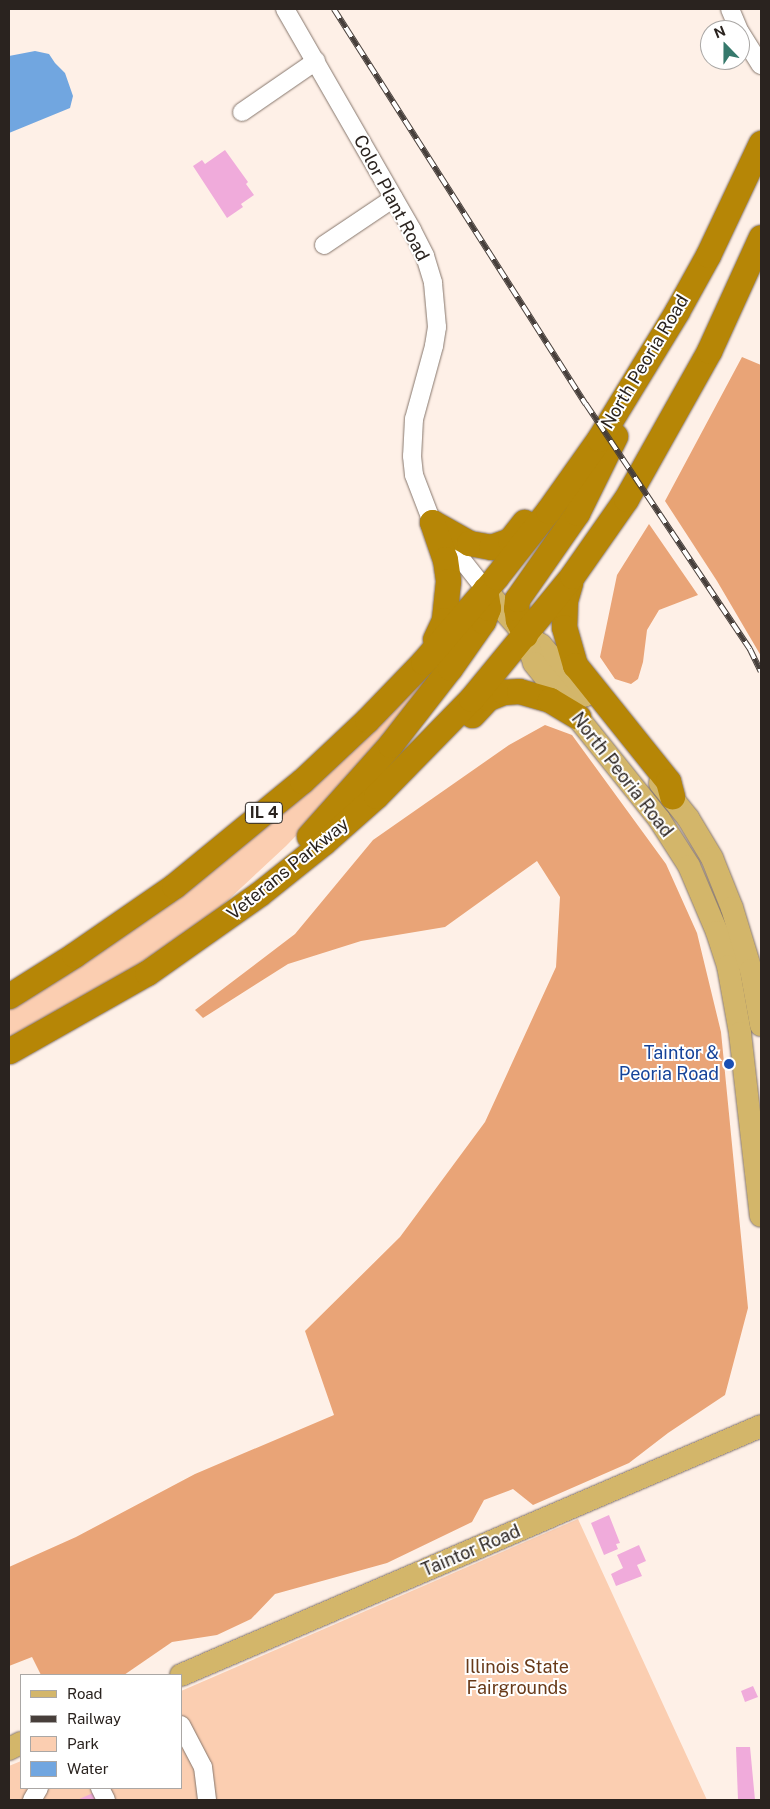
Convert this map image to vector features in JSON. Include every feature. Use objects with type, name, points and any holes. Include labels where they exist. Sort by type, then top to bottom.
[{"type":"highway","name":"North Peoria Road","points":[[486,589],[576,473],[654,352],[708,255],[761,143]]},
{"type":"highway","points":[[654,352],[596,478],[581,506],[518,599],[516,608],[518,620],[525,635],[572,576],[626,499],[678,410],[730,308],[761,237]]},
{"type":"highway","points":[[432,522],[469,543],[491,547],[503,544],[510,540],[556,481],[576,473]]},
{"type":"highway","points":[[423,662],[444,620],[448,591],[446,565],[432,522]]},
{"type":"highway","points":[[572,576],[565,600],[564,617],[566,641],[575,665],[668,781],[672,796]]},
{"type":"highway","points":[[252,900],[343,800],[415,715],[483,621],[488,608],[486,589]]},
{"type":"highway","name":"IL 4","points":[[9,996],[174,886],[302,781],[367,720],[423,662],[486,589]]},
{"type":"highway","name":"Veterans Parkway","points":[[9,1051],[147,974],[252,900],[323,843],[430,743],[472,699],[525,635]]},
{"type":"highway","points":[[323,843],[378,809],[488,698],[504,692],[518,691],[534,694],[550,700],[578,717]]},
{"type":"main road","name":"North Peoria Road","points":[[486,589],[525,635],[542,645],[672,796],[688,818],[712,858],[732,908],[751,970],[761,1025]]},
{"type":"main road","name":"North Peoria Road","points":[[525,635],[534,663],[660,819],[689,866],[717,932],[728,966],[740,1033],[761,1216]]},
{"type":"main road","name":"Taintor Road","points":[[182,1675],[761,1426]]},
{"type":"main road","points":[[730,1440],[761,1445]]},
{"type":"street","name":"Color Plant Road","points":[[285,9],[394,198],[425,256],[433,283],[437,327],[434,346],[414,419],[412,437],[414,476],[432,522],[486,589]]},
{"type":"street","points":[[750,47],[761,65]]},
{"type":"street","points":[[242,112],[316,61]]},
{"type":"street","points":[[324,245],[394,198]]},
{"type":"street","points":[[182,1727],[203,1767],[207,1800]]},
{"type":"street","points":[[32,1800],[38,1789]]},
{"type":"green space","points":[[436,665],[440,669],[338,793],[286,846],[213,914],[110,983],[9,1038],[9,1009],[96,956],[230,857],[358,744]]},
{"type":"green space","name":"Illinois State Fairgrounds","points":[[578,1519],[707,1800],[9,1800],[9,1766],[20,1761],[20,1789],[182,1789],[182,1691]]},
{"type":"shaded area","points":[[742,357],[761,365],[761,656],[717,581],[665,501]]},
{"type":"shaded area","points":[[649,524],[698,595],[659,610],[647,630],[643,662],[638,679],[631,684],[615,679],[600,657],[617,575]]},
{"type":"shaded area","points":[[545,725],[572,735],[666,864],[697,933],[721,1032],[748,1308],[725,1395],[668,1433],[629,1463],[533,1505],[513,1489],[484,1500],[472,1522],[387,1563],[275,1594],[251,1619],[217,1635],[172,1642],[125,1674],[40,1674],[32,1657],[9,1666],[9,1567],[76,1537],[195,1474],[334,1415],[305,1331],[400,1237],[485,1122],[556,967],[560,897],[537,861],[445,927],[361,941],[288,964],[203,1018],[195,1010],[295,934],[373,840],[509,745]]},
{"type":"water","points":[[35,51],[49,54],[65,73],[73,96],[70,108],[9,133],[9,56]]},
{"type":"building","points":[[225,150],[248,182],[246,184],[254,195],[241,204],[243,207],[227,218],[193,166],[202,160],[205,164]]},
{"type":"building","points":[[609,1515],[620,1543],[616,1544],[618,1549],[604,1555],[591,1523]]},
{"type":"building","points":[[639,1545],[646,1561],[637,1565],[642,1576],[616,1586],[611,1574],[623,1568],[617,1555]]},
{"type":"building","points":[[753,1686],[758,1697],[745,1702],[741,1691]]},
{"type":"building","points":[[736,1747],[750,1747],[755,1800],[738,1800]]},
{"type":"building","points":[[93,1793],[96,1800],[77,1800]]},
{"type":"railway","points":[[334,9],[586,404],[750,649],[761,672]]},
{"type":"place","name":"Taintor & Peoria Road","points":[[729,1064]]}]
